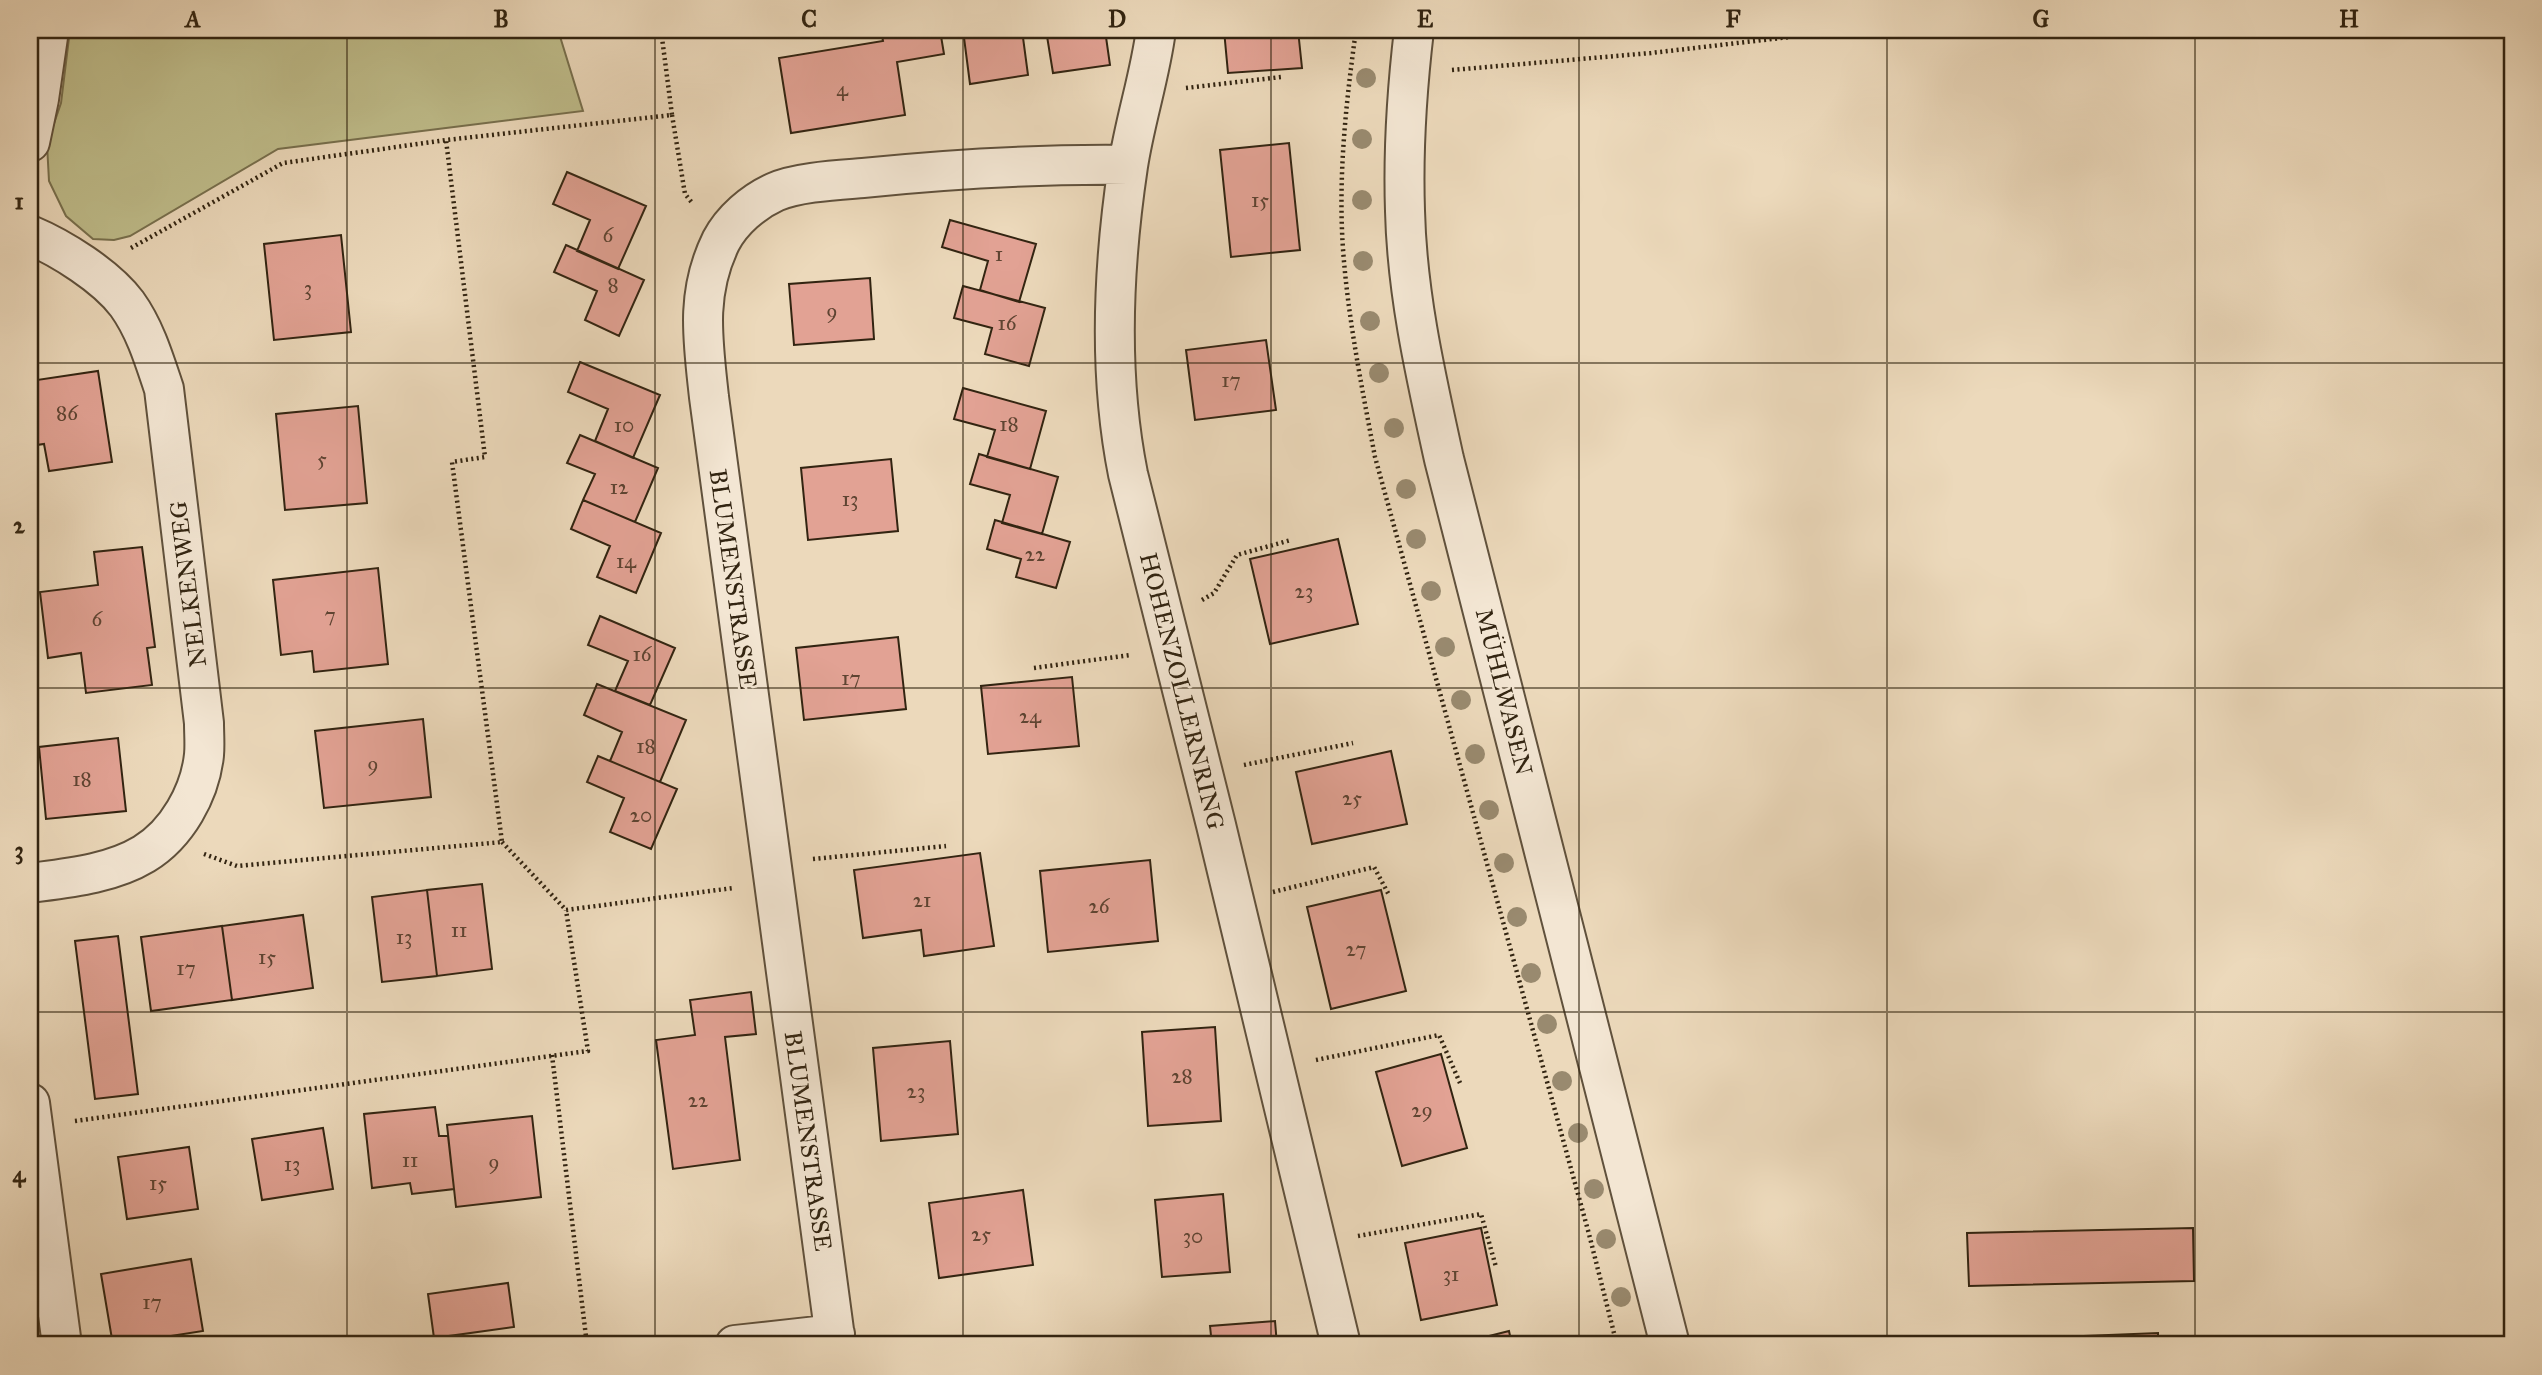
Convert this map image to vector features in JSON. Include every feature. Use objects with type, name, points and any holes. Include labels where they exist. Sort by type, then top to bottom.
[{"type":"street","points":[[30,142],[40,99],[49,30]]},
{"type":"street","name":"HOHENZOLLERNRING","points":[[1156,30],[1128,165],[1120,246],[1116,385],[1120,435],[1341,1345]]},
{"type":"street","name":"MÜHLWASEN","points":[[1414,30],[1405,210],[1409,272],[1418,337],[1430,396],[1670,1345]]},
{"type":"street","name":"BLUMENSTRASSE","points":[[835,1340],[716,452],[702,328],[705,281],[722,239],[747,208],[776,191],[822,182],[1002,167],[1128,165]]},
{"type":"street","name":"NELKENWEG","points":[[30,235],[50,243],[91,270],[126,303],[149,344],[164,388],[204,723],[204,757],[194,792],[183,816],[166,834],[145,853],[109,869],[30,883]]},
{"type":"street","points":[[31,1115],[62,1345]]},
{"type":"street","points":[[735,1345],[835,1340]]},
{"type":"path","points":[[661,30],[685,194],[722,239]]},
{"type":"path","points":[[1356,30],[1348,83],[1342,169],[1343,249],[1355,355],[1375,457],[1589,1234],[1617,1345]]},
{"type":"path","points":[[1410,70],[1499,67],[1850,30]]},
{"type":"path","points":[[1143,92],[1281,78]]},
{"type":"path","points":[[91,270],[283,163],[446,140],[672,115]]},
{"type":"path","points":[[31,1115],[588,1051],[566,910],[502,842],[452,462],[485,457],[446,140]]},
{"type":"path","points":[[1034,668],[1169,636],[1214,593],[1237,555],[1291,540]]},
{"type":"path","points":[[1204,773],[1353,743]]},
{"type":"path","points":[[166,834],[197,852],[237,866],[502,842]]},
{"type":"path","points":[[566,910],[771,873],[946,846]]},
{"type":"path","points":[[1235,901],[1374,867],[1389,895]]},
{"type":"path","points":[[1274,1069],[1439,1035],[1460,1083]]},
{"type":"path","points":[[552,1055],[587,1345]]},
{"type":"path","points":[[1316,1243],[1481,1213],[1496,1267]]},
{"type":"shaded area","points":[[70,30],[558,30],[583,111],[278,149],[130,236],[114,240],[93,239],[66,216],[49,181],[47,144],[61,103]]},
{"type":"building","points":[[881,30],[940,30],[944,54],[897,62],[905,115],[791,133],[779,58],[883,41]]},
{"type":"building","points":[[963,30],[1022,30],[1028,75],[970,84]]},
{"type":"building","points":[[1046,30],[1105,30],[1110,65],[1053,73]]},
{"type":"building","points":[[1224,30],[1298,30],[1302,68],[1228,73]]},
{"type":"building","points":[[1289,143],[1300,250],[1231,257],[1220,150]]},
{"type":"building","points":[[567,172],[646,206],[618,269],[577,251],[590,220],[553,204]]},
{"type":"building","points":[[950,220],[1036,244],[1019,302],[980,290],[988,261],[942,247]]},
{"type":"building","points":[[341,235],[351,332],[274,340],[264,244]]},
{"type":"building","points":[[566,245],[644,280],[619,336],[585,320],[597,291],[554,272]]},
{"type":"building","points":[[870,278],[874,339],[794,345],[789,284]]},
{"type":"building","points":[[963,286],[1045,308],[1029,366],[985,354],[992,328],[954,318]]},
{"type":"building","points":[[1266,340],[1276,410],[1195,420],[1186,350]]},
{"type":"building","points":[[580,362],[660,395],[633,458],[595,441],[608,409],[568,392]]},
{"type":"building","points":[[98,371],[112,462],[49,471],[44,444],[30,446],[30,381]]},
{"type":"building","points":[[963,388],[1046,411],[1030,469],[987,457],[995,430],[954,419]]},
{"type":"building","points":[[358,406],[367,503],[285,510],[276,414]]},
{"type":"building","points":[[580,435],[658,468],[635,522],[583,500],[595,474],[567,463]]},
{"type":"building","points":[[979,454],[1058,477],[1042,534],[1002,523],[1010,495],[970,484]]},
{"type":"building","points":[[891,459],[898,531],[808,540],[801,468]]},
{"type":"building","points":[[583,500],[661,533],[636,593],[597,577],[610,546],[571,529]]},
{"type":"building","points":[[995,520],[1070,542],[1056,588],[1016,577],[1021,559],[987,549]]},
{"type":"building","points":[[1338,539],[1358,624],[1270,644],[1250,559]]},
{"type":"building","points":[[142,547],[155,647],[147,648],[152,685],[86,693],[81,653],[48,658],[40,592],[98,585],[94,552]]},
{"type":"building","points":[[378,568],[388,664],[314,672],[312,651],[281,655],[273,580]]},
{"type":"building","points":[[600,616],[675,648],[650,705],[615,691],[628,661],[588,645]]},
{"type":"building","points":[[898,637],[906,709],[804,720],[796,648]]},
{"type":"building","points":[[1072,677],[1079,746],[988,754],[981,686]]},
{"type":"building","points":[[597,684],[686,720],[660,782],[610,761],[622,732],[584,715]]},
{"type":"building","points":[[423,719],[431,797],[324,808],[315,731]]},
{"type":"building","points":[[118,738],[126,811],[46,819],[39,747]]},
{"type":"building","points":[[1391,751],[1407,824],[1312,844],[1296,772]]},
{"type":"building","points":[[598,756],[677,789],[651,849],[610,832],[624,798],[587,782]]},
{"type":"building","points":[[980,853],[994,946],[924,956],[921,930],[863,938],[854,870]]},
{"type":"building","points":[[1150,860],[1158,941],[1048,952],[1040,871]]},
{"type":"building","points":[[482,884],[492,969],[437,976],[427,890]]},
{"type":"building","points":[[427,890],[437,976],[382,982],[372,897]]},
{"type":"building","points":[[1381,890],[1406,991],[1331,1009],[1307,907]]},
{"type":"building","points":[[303,915],[313,988],[232,1000],[222,926]]},
{"type":"building","points":[[222,926],[232,1000],[151,1011],[141,937]]},
{"type":"building","points":[[118,936],[138,1094],[95,1099],[75,941]]},
{"type":"building","points":[[751,992],[756,1034],[725,1037],[740,1160],[673,1169],[656,1040],[695,1035],[690,1000]]},
{"type":"building","points":[[1215,1027],[1221,1121],[1148,1126],[1142,1032]]},
{"type":"building","points":[[950,1041],[958,1134],[881,1141],[873,1048]]},
{"type":"building","points":[[1441,1054],[1467,1148],[1402,1166],[1376,1072]]},
{"type":"building","points":[[435,1107],[439,1136],[448,1136],[454,1189],[412,1194],[410,1183],[372,1188],[364,1114]]},
{"type":"building","points":[[532,1116],[541,1197],[456,1207],[447,1125]]},
{"type":"building","points":[[323,1128],[333,1189],[262,1200],[252,1139]]},
{"type":"building","points":[[189,1147],[198,1209],[127,1219],[118,1157]]},
{"type":"building","points":[[1023,1190],[1033,1265],[939,1278],[929,1203]]},
{"type":"building","points":[[1223,1194],[1230,1272],[1162,1277],[1155,1200]]},
{"type":"building","points":[[1481,1228],[1497,1305],[1421,1320],[1405,1243]]},
{"type":"building","points":[[2193,1228],[2194,1281],[1969,1286],[1967,1233]]},
{"type":"building","points":[[191,1259],[203,1331],[113,1345],[101,1274]]},
{"type":"building","points":[[508,1283],[514,1327],[434,1338],[428,1294]]},
{"type":"building","points":[[1275,1321],[1277,1345],[1212,1345],[1210,1326]]},
{"type":"building","points":[[1509,1331],[1512,1345],[1457,1345],[1457,1344]]},
{"type":"building","points":[[2158,1333],[2158,1345],[2034,1345],[2034,1338]]}]
